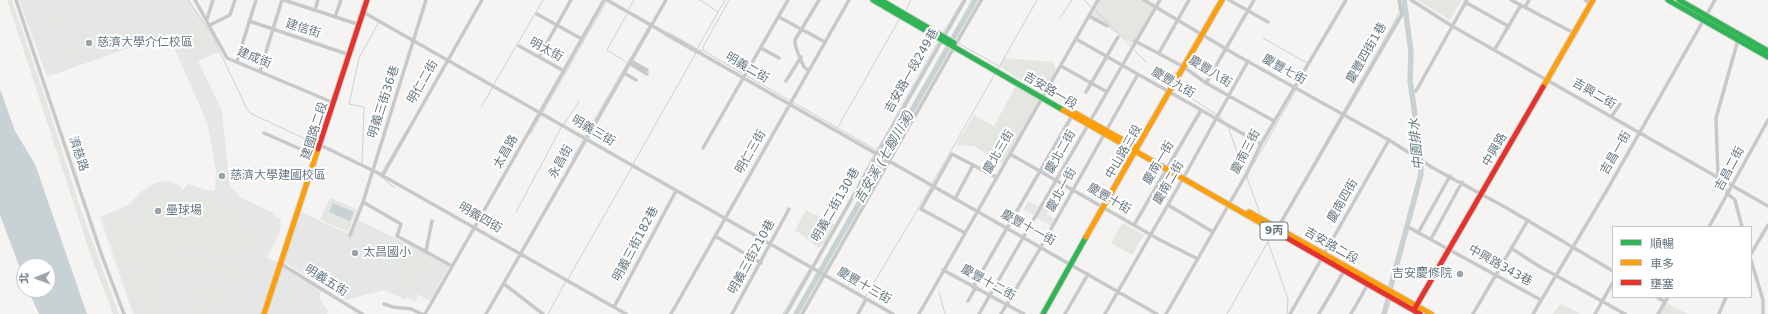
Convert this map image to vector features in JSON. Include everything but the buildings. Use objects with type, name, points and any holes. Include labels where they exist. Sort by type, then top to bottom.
[{"type":"street","name":"濟慈路","points":[[16,0],[96,239],[124,314]]},
{"type":"street","name":"建成街","points":[[195,0],[207,19],[227,58],[334,103]]},
{"type":"street","points":[[207,19],[213,0]]},
{"type":"street","points":[[210,25],[230,15],[235,0]]},
{"type":"street","points":[[237,61],[256,0]]},
{"type":"street","points":[[260,71],[272,29],[283,0],[295,2],[360,25]]},
{"type":"street","points":[[315,10],[318,0]]},
{"type":"street","points":[[335,17],[341,0]]},
{"type":"street","name":"建國路二段","points":[[264,314],[317,157],[367,0]]},
{"type":"street","name":"明義三街36巷","points":[[350,235],[363,202],[426,0]]},
{"type":"street","name":"明仁二街","points":[[383,175],[482,0]]},
{"type":"street","points":[[539,57],[571,0]]},
{"type":"street","name":"明義二街","points":[[606,0],[743,78],[791,103],[889,161]]},
{"type":"street","name":"太昌路","points":[[424,314],[582,39],[606,0]]},
{"type":"street","name":"永昌街","points":[[486,314],[666,0]]},
{"type":"street","points":[[703,148],[788,0]]},
{"type":"street","points":[[809,71],[804,68],[801,57],[794,45],[795,40],[819,0]]},
{"type":"street","name":"明仁三街","points":[[671,314],[849,0]]},
{"type":"street","points":[[873,0],[943,38]]},
{"type":"street","points":[[881,0],[943,38]]},
{"type":"street","name":"吉安路一段249巷","points":[[877,153],[965,0]]},
{"type":"street","points":[[802,314],[981,0]]},
{"type":"street","name":"慶北三街","points":[[919,314],[1098,0]]},
{"type":"street","name":"慶豐七街","points":[[1144,0],[1203,36],[1293,88],[1389,140],[1612,270]]},
{"type":"street","name":"慶北二街","points":[[980,314],[1135,41],[1160,0]]},
{"type":"street","points":[[1159,53],[1189,0]]},
{"type":"street","name":"中山路三段","points":[[1043,314],[1136,150],[1203,36],[1222,0]]},
{"type":"street","points":[[1229,0],[1268,22]]},
{"type":"street","points":[[1206,83],[1254,0]]},
{"type":"street","name":"慶南三街","points":[[1166,314],[1230,203],[1274,121],[1346,0]]},
{"type":"street","name":"慶豐四街1巷","points":[[1277,230],[1402,14],[1400,0]]},
{"type":"street","name":"吉興二街","points":[[1411,0],[1452,26],[1495,49],[1768,206]]},
{"type":"street","points":[[1511,0],[1574,33]]},
{"type":"street","points":[[1525,7],[1529,0]]},
{"type":"street","points":[[1585,0],[1592,2]]},
{"type":"street","points":[[1668,0],[1704,17],[1768,51]]},
{"type":"street","points":[[1679,0],[1738,40],[1768,57]]},
{"type":"street","name":"吉昌一街","points":[[1533,314],[1640,132],[1715,0]]},
{"type":"street","points":[[1416,91],[1466,1],[1508,26]]},
{"type":"street","name":"中興路","points":[[1414,308],[1592,2]]},
{"type":"street","points":[[1495,49],[1521,5]]},
{"type":"street","name":"明義三街","points":[[364,12],[540,112],[676,192],[725,218],[812,268]]},
{"type":"street","points":[[537,14],[582,39]]},
{"type":"street","points":[[780,16],[825,42]]},
{"type":"street","points":[[1089,16],[1107,26]]},
{"type":"street","name":"建信街","points":[[249,22],[350,55]]},
{"type":"street","points":[[1086,92],[1118,37]]},
{"type":"street","name":"吉安路一段","points":[[943,38],[1043,96],[1072,116],[1089,123],[1136,150]]},
{"type":"street","name":"慶豐九街","points":[[1076,39],[1261,144]]},
{"type":"street","points":[[1738,40],[1716,118],[1718,177],[1728,194],[1735,200],[1742,226]]},
{"type":"street","name":"慶豐八街","points":[[1135,41],[1184,67],[1206,83],[1274,121]]},
{"type":"street","name":"明太街","points":[[518,46],[564,71]]},
{"type":"street","points":[[760,48],[779,58]]},
{"type":"street","points":[[786,81],[801,57]]},
{"type":"street","name":"慶南二街","points":[[1105,314],[1217,119],[1248,61]]},
{"type":"street","points":[[630,62],[647,72]]},
{"type":"street","points":[[751,66],[769,74]]},
{"type":"street","points":[[1061,66],[1107,92]]},
{"type":"street","points":[[624,73],[636,80]]},
{"type":"street","name":"慶北一街","points":[[1001,314],[1041,247],[1138,74]]},
{"type":"street","points":[[1612,116],[1620,104]]},
{"type":"street","name":"慶南一街","points":[[1134,225],[1201,110]]},
{"type":"street","points":[[968,301],[974,287],[1072,116]]},
{"type":"street","name":"吉昌二街","points":[[1710,226],[1768,120]]},
{"type":"street","points":[[264,133],[317,157]]},
{"type":"street","name":"慶南四街","points":[[1290,314],[1389,140]]},
{"type":"street","name":"明義四街","points":[[320,146],[383,175],[626,314]]},
{"type":"street","name":"吉安路二段","points":[[1136,150],[1414,308],[1420,314]]},
{"type":"street","name":"明義二街130巷","points":[[786,314],[877,153]]},
{"type":"street","points":[[965,233],[921,209],[933,187],[952,154],[996,177]]},
{"type":"street","name":"慶豐十街","points":[[1010,154],[1134,225],[1198,259]]},
{"type":"street","name":"慶豐十一街","points":[[889,161],[1156,314]]},
{"type":"street","points":[[955,199],[973,165]]},
{"type":"street","points":[[1418,233],[1450,176]]},
{"type":"street","points":[[1431,239],[1462,182]]},
{"type":"street","name":"明義三街182巷","points":[[614,307],[676,192]]},
{"type":"street","points":[[363,202],[401,224],[397,236],[452,266]]},
{"type":"street","points":[[1168,205],[1213,232]]},
{"type":"street","name":"明義三街210巷","points":[[732,314],[789,209]]},
{"type":"street","points":[[1473,314],[1528,220]]},
{"type":"street","points":[[426,251],[432,221]]},
{"type":"street","points":[[1752,252],[1768,226]]},
{"type":"street","name":"中興路343巷","points":[[1408,227],[1541,300]]},
{"type":"street","points":[[715,236],[761,263]]},
{"type":"street","points":[[1511,248],[1529,260],[1625,314]]},
{"type":"street","name":"吉安路二段","points":[[1323,256],[1368,284],[1414,308],[1430,314]]},
{"type":"street","points":[[1752,263],[1763,300],[1763,314]]},
{"type":"street","name":"明義五街","points":[[281,264],[362,314]]},
{"type":"street","name":"慶豐十三街","points":[[812,268],[893,314]]},
{"type":"street","name":"慶豐十二街","points":[[943,270],[1024,314]]},
{"type":"street","points":[[1319,314],[1344,270]]},
{"type":"street","points":[[1065,314],[1088,274]]},
{"type":"street","points":[[504,284],[543,314]]},
{"type":"street","points":[[1351,314],[1368,284]]},
{"type":"street","points":[[1594,314],[1612,284]]},
{"type":"street","points":[[1659,298],[1665,302]]},
{"type":"street","points":[[1658,314],[1667,298]]},
{"type":"street","points":[[1719,314],[1726,298]]},
{"type":"street","points":[[858,314],[866,299]]},
{"type":"street","points":[[384,304],[393,307],[411,309],[424,314]]},
{"type":"shaded area","points":[[7,0],[12,0],[81,210],[119,314],[113,314],[90,253]]},
{"type":"shaded area","name":"慈濟大學建國校區","points":[[19,0],[189,0],[208,28],[219,52],[198,61],[222,111],[230,187],[243,199],[276,214],[275,216],[281,220],[280,232],[267,258],[278,262],[261,314],[133,314],[100,217],[128,205],[142,191],[155,183],[169,181],[180,186],[183,190],[188,184],[211,191],[215,190],[216,170],[207,122],[168,34],[47,77]]},
{"type":"shaded area","points":[[97,0],[117,0],[124,6],[129,15],[126,31],[127,36],[63,59],[62,54],[49,45],[47,32],[50,22],[48,17]],"holes":[[[103,3],[113,4],[121,10],[124,20],[124,25],[121,30],[101,41],[81,47],[72,49],[60,48],[53,29],[55,24],[74,12]]]},
{"type":"shaded area","points":[[1099,0],[1142,0],[1154,7],[1133,44],[1090,16]]},
{"type":"shaded area","points":[[1417,0],[1462,0],[1450,20]]},
{"type":"shaded area","points":[[200,19],[216,50],[200,55],[184,25]]},
{"type":"shaded area","points":[[1004,58],[1054,62],[1056,75],[1044,95],[999,66]]},
{"type":"shaded area","points":[[1017,84],[1042,97],[1003,164],[974,146],[956,145],[974,115],[994,126]]},
{"type":"shaded area","points":[[0,89],[15,131],[35,164],[87,314],[39,314],[32,298],[56,298],[56,258],[16,258],[0,215]]},
{"type":"shaded area","name":"壘球場","points":[[166,189],[173,192],[183,206],[175,239],[147,229],[138,220],[135,213],[135,205]]},
{"type":"shaded area","points":[[190,192],[247,212],[244,224],[253,239],[243,258],[180,249],[176,273],[118,264],[103,219],[114,215],[176,241]]},
{"type":"shaded area","points":[[330,198],[357,209],[348,232],[320,219]]},
{"type":"shaded area","points":[[1028,201],[1038,206],[1033,215],[1023,210]]},
{"type":"shaded area","points":[[333,203],[354,212],[350,221],[329,212]]},
{"type":"shaded area","points":[[1042,206],[1049,210],[1047,214],[1055,219],[1051,226],[1036,217]]},
{"type":"shaded area","points":[[806,210],[836,225],[828,239],[819,248],[795,230]]},
{"type":"shaded area","name":"太昌國小","points":[[301,212],[351,235],[358,220],[450,265],[430,301],[417,294],[416,302],[407,297],[406,300],[385,290],[346,300],[284,262]]},
{"type":"shaded area","points":[[1123,223],[1144,235],[1132,255],[1111,243]]},
{"type":"shaded area","points":[[405,246],[408,247],[407,251],[414,251],[423,256],[426,259],[428,268],[419,286],[414,288],[405,287],[409,290],[405,298],[390,291],[394,283],[404,287],[395,278],[389,290],[386,288]]},
{"type":"shaded area","points":[[183,255],[200,257],[200,269],[204,275],[200,274],[200,277],[180,274]]},
{"type":"shaded area","points":[[207,258],[229,262],[227,273],[216,276],[206,272],[204,269],[204,261]]},
{"type":"shaded area","points":[[235,263],[256,273],[253,284],[228,280]]},
{"type":"shaded area","points":[[378,263],[382,266],[371,285],[374,289],[373,290],[364,286]]},
{"type":"shaded area","points":[[282,267],[321,291],[319,299],[328,311],[327,314],[268,314]]},
{"type":"shaded area","points":[[131,271],[167,277],[163,296],[144,292],[141,310],[134,309],[136,292],[127,291]]},
{"type":"shaded area","points":[[190,286],[231,293],[229,306],[188,298]]},
{"type":"shaded area","points":[[145,294],[162,297],[160,314],[141,314]]},
{"type":"shaded area","points":[[1665,302],[1687,314],[1659,314]]},
{"type":"shaded area","points":[[187,303],[228,312],[228,314],[189,314],[190,311],[185,310]]},
{"type":"shaded area","points":[[1560,304],[1566,307],[1567,306],[1580,314],[1553,314]]},
{"type":"waterway","points":[[188,0],[211,33],[250,113],[316,144]]},
{"type":"waterway","points":[[494,84],[543,0]]},
{"type":"waterway","points":[[629,9],[634,0]]},
{"type":"waterway","points":[[700,0],[718,12]]},
{"type":"waterway","points":[[668,32],[697,49],[725,0]]},
{"type":"waterway","points":[[704,50],[703,47],[729,0]]},
{"type":"waterway","points":[[905,12],[911,0]]},
{"type":"waterway","points":[[943,33],[963,0]]},
{"type":"waterway","name":"吉安溪 (七腳川溪)","points":[[796,314],[975,0]]},
{"type":"waterway","points":[[971,20],[983,0]]},
{"type":"waterway","points":[[998,69],[1037,0]]},
{"type":"waterway","points":[[1060,18],[1072,0]]},
{"type":"waterway","points":[[1084,0],[1091,7]]},
{"type":"waterway","name":"中園排水","points":[[1391,286],[1421,174],[1420,151],[1410,80],[1411,52],[1404,0]]},
{"type":"waterway","points":[[543,112],[606,2]]},
{"type":"waterway","points":[[1343,112],[1395,21],[1399,13],[1399,8]]},
{"type":"waterway","points":[[1095,10],[1131,46]]},
{"type":"waterway","points":[[626,62],[607,50],[627,14]]},
{"type":"waterway","points":[[838,127],[900,18]]},
{"type":"waterway","points":[[362,164],[364,107],[349,104],[359,58],[379,22]]},
{"type":"waterway","points":[[585,136],[649,26]]},
{"type":"waterway","points":[[664,35],[696,53]]},
{"type":"waterway","points":[[1263,38],[1307,63]]},
{"type":"waterway","points":[[876,152],[938,42]]},
{"type":"waterway","points":[[958,43],[999,66]]},
{"type":"waterway","points":[[633,164],[696,53],[700,50],[704,51],[742,73]]},
{"type":"waterway","points":[[1134,50],[1146,62]]},
{"type":"waterway","points":[[932,184],[996,72]]},
{"type":"waterway","points":[[747,76],[876,150]]},
{"type":"waterway","points":[[1162,77],[1169,83]]},
{"type":"waterway","points":[[1298,87],[1301,79]]},
{"type":"waterway","points":[[481,107],[493,87]]},
{"type":"waterway","points":[[1177,89],[1217,115]]},
{"type":"waterway","points":[[1253,165],[1296,90]]},
{"type":"waterway","points":[[564,124],[579,102]]},
{"type":"waterway","points":[[530,135],[541,115]]},
{"type":"waterway","points":[[1316,159],[1341,115]]},
{"type":"waterway","points":[[1220,117],[1223,121]]},
{"type":"waterway","points":[[516,212],[562,126]]},
{"type":"waterway","points":[[1229,129],[1242,166]]},
{"type":"waterway","points":[[381,174],[406,131]]},
{"type":"waterway","points":[[572,160],[583,140]]},
{"type":"waterway","points":[[858,184],[874,155]]},
{"type":"waterway","points":[[568,279],[632,167]]},
{"type":"waterway","points":[[1248,175],[1247,178],[1260,213]]},
{"type":"waterway","points":[[380,176],[395,188]]},
{"type":"waterway","points":[[866,296],[931,187]]},
{"type":"waterway","points":[[1265,227],[1267,233]]},
{"type":"waterway","points":[[1227,314],[1273,233]]},
{"type":"waterway","points":[[1268,242],[1288,299],[1287,314]]},
{"type":"waterway","points":[[783,314],[810,268]]},
{"type":"waterway","points":[[548,314],[566,281]]},
{"type":"waterway","points":[[939,292],[945,314]]},
{"type":"waterway","name":"中園排水","points":[[1384,314],[1388,300]]},
{"type":"traffic: fast","points":[[873,0],[1063,110]]},
{"type":"traffic: fast","points":[[881,0],[954,43]]},
{"type":"traffic: fast","points":[[1668,0],[1768,57]]},
{"type":"traffic: fast","points":[[1679,0],[1768,51]]},
{"type":"traffic: fast","points":[[1043,314],[1086,237]]},
{"type":"traffic: slow","points":[[1222,0],[1135,151],[1280,234]]},
{"type":"traffic: slow","points":[[1543,87],[1593,0]]},
{"type":"traffic: slow","points":[[1063,110],[1135,151],[1086,237]]},
{"type":"traffic: slow","points":[[1075,113],[1137,148]]},
{"type":"traffic: slow","points":[[264,314],[318,149]]},
{"type":"traffic: slow","points":[[1249,212],[1431,314]]},
{"type":"traffic: jam","points":[[318,149],[367,0]]},
{"type":"traffic: jam","points":[[1415,308],[1543,87]]},
{"type":"traffic: jam","points":[[1280,234],[1420,314]]},
{"type":"place","name":"慈濟大學介仁校區","points":[[89,43]]},
{"type":"place","name":"慈濟大學建國校區","points":[[222,176]]},
{"type":"place","name":"壘球場","points":[[158,211]]},
{"type":"place","name":"太昌國小","points":[[355,253]]},
{"type":"place","name":"吉安慶修院","points":[[1460,274]]}]
